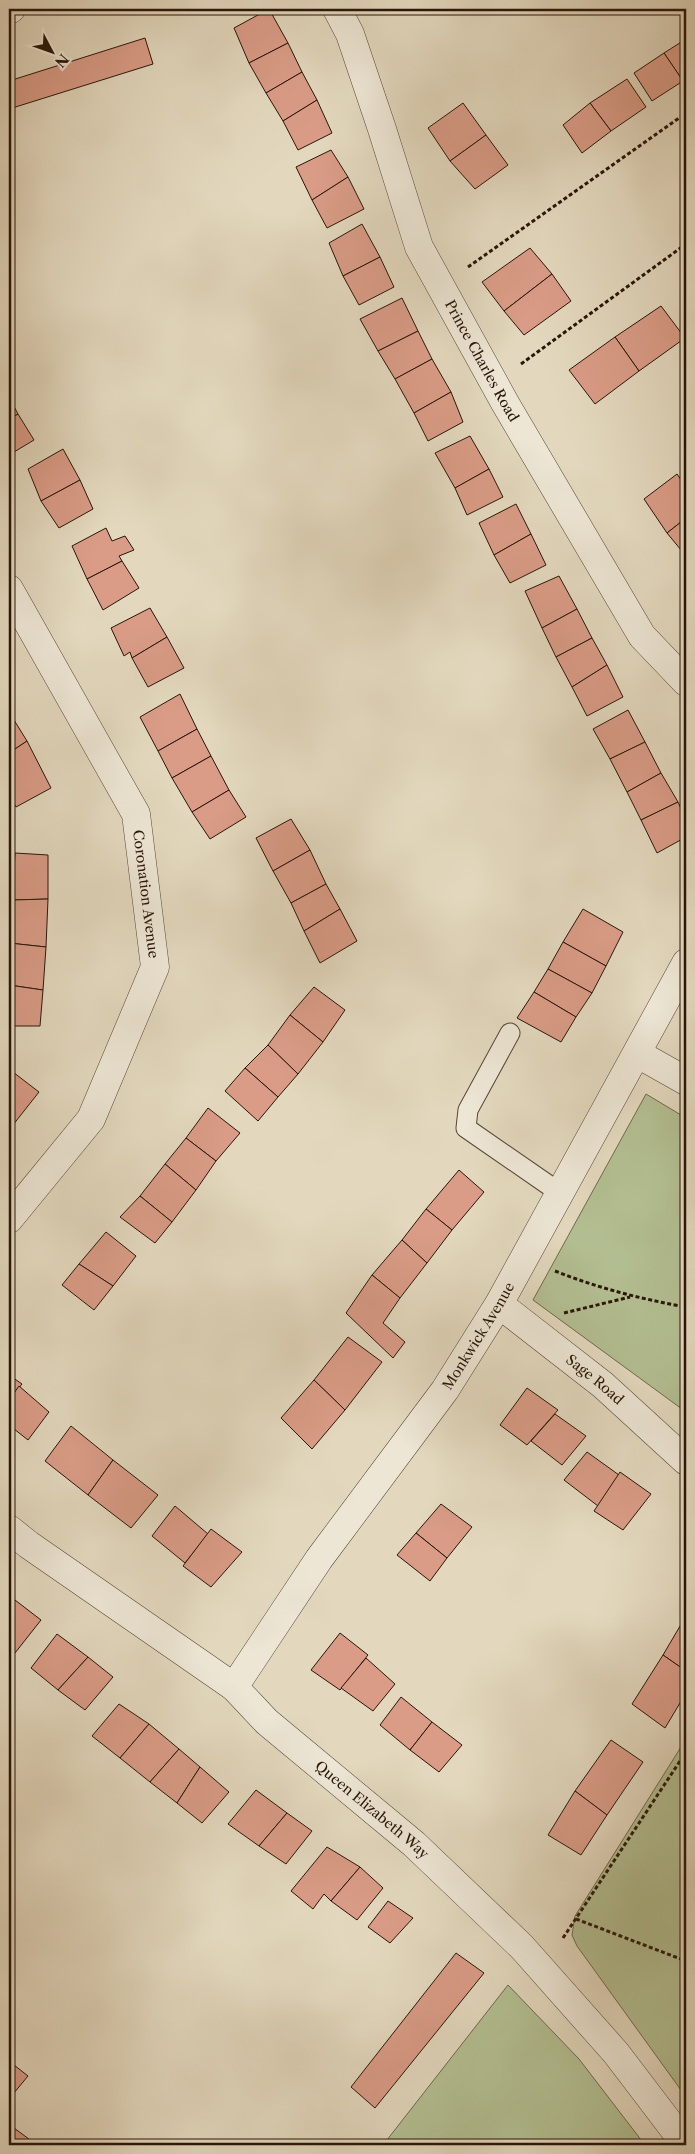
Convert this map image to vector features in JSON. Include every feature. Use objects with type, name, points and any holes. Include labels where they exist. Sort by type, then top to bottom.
[{"type":"street","name":"Prince Charles Road","points":[[337,9],[350,34],[419,247],[494,384],[642,636],[686,682]]},
{"type":"street","name":"Coronation Avenue","points":[[9,589],[136,814],[155,967],[91,1119],[9,1219]]},
{"type":"street","name":"Monkwick Avenue","points":[[234,1687],[319,1559],[445,1390],[499,1304],[638,1054],[686,963]]},
{"type":"street","points":[[638,1054],[686,1081]]},
{"type":"street","name":"Sage Road","points":[[499,1304],[603,1385],[686,1462]]},
{"type":"street","name":"Queen Elizabeth Way","points":[[9,1529],[29,1546],[234,1687],[267,1722],[414,1844],[522,1947],[616,2054],[686,2145]]},
{"type":"lane","points":[[510,1033],[468,1110],[466,1128],[560,1193]]},
{"type":"path","points":[[440,286],[682,116],[686,122]]},
{"type":"path","points":[[494,384],[686,244]]},
{"type":"path","points":[[527,1253],[550,1269],[584,1283],[631,1297],[686,1307]]},
{"type":"path","points":[[523,1324],[631,1297]]},
{"type":"path","points":[[563,1938],[686,1752]]},
{"type":"path","points":[[576,1919],[686,1961]]},
{"type":"green space","points":[[646,1094],[686,1118],[686,1412],[533,1300]]},
{"type":"green space","points":[[686,1739],[686,2097],[577,1946],[572,1935],[575,1916]]},
{"type":"green space","points":[[508,1985],[579,2059],[645,2145],[383,2145]]},
{"type":"building","points":[[269,9],[288,43],[249,63],[234,28]]},
{"type":"building","points":[[145,38],[153,64],[9,109],[9,81]]},
{"type":"building","points":[[686,39],[686,78],[683,81],[664,53]]},
{"type":"building","points":[[288,43],[302,72],[266,93],[249,63]]},
{"type":"building","points":[[664,53],[683,81],[652,101],[634,73]]},
{"type":"building","points":[[302,72],[317,100],[283,121],[266,93]]},
{"type":"building","points":[[627,79],[646,107],[611,131],[590,103]]},
{"type":"building","points":[[317,100],[332,133],[298,150],[283,121]]},
{"type":"building","points":[[463,103],[486,135],[450,161],[428,128]]},
{"type":"building","points":[[590,103],[611,131],[582,153],[563,125]]},
{"type":"building","points":[[486,135],[508,165],[475,189],[450,161]]},
{"type":"building","points":[[331,150],[348,177],[312,200],[296,167]]},
{"type":"building","points":[[348,177],[364,209],[327,228],[312,200]]},
{"type":"building","points":[[362,224],[380,257],[343,276],[329,243]]},
{"type":"building","points":[[530,248],[552,274],[504,311],[482,282]]},
{"type":"building","points":[[380,257],[394,287],[359,305],[343,276]]},
{"type":"building","points":[[552,274],[571,301],[524,335],[504,311]]},
{"type":"building","points":[[402,298],[418,331],[378,351],[360,319]]},
{"type":"building","points":[[661,306],[685,338],[639,371],[615,337]]},
{"type":"building","points":[[418,331],[432,359],[395,379],[378,351]]},
{"type":"building","points":[[615,337],[639,371],[595,404],[569,370]]},
{"type":"building","points":[[432,359],[451,392],[414,413],[395,379]]},
{"type":"building","points":[[451,392],[463,422],[428,441],[414,413]]},
{"type":"building","points":[[9,397],[18,414],[9,420]]},
{"type":"building","points":[[18,414],[34,440],[9,455],[9,420]]},
{"type":"building","points":[[470,436],[489,469],[455,488],[435,453]]},
{"type":"building","points":[[63,449],[80,480],[41,501],[28,469]]},
{"type":"building","points":[[489,469],[503,497],[467,515],[455,488]]},
{"type":"building","points":[[677,474],[686,487],[686,518],[667,533],[644,499]]},
{"type":"building","points":[[80,480],[93,509],[59,528],[41,501]]},
{"type":"building","points":[[516,504],[531,534],[494,555],[479,523]]},
{"type":"building","points":[[686,518],[686,556],[667,533]]},
{"type":"building","points":[[106,528],[112,541],[125,536],[134,550],[119,556],[122,561],[87,579],[72,546]]},
{"type":"building","points":[[531,534],[546,565],[510,583],[494,555]]},
{"type":"building","points":[[122,561],[139,588],[103,610],[87,579]]},
{"type":"building","points":[[559,576],[577,609],[542,628],[525,591]]},
{"type":"building","points":[[150,608],[167,637],[132,658],[130,652],[124,656],[111,628]]},
{"type":"building","points":[[577,609],[592,638],[556,657],[542,628]]},
{"type":"building","points":[[167,637],[184,668],[148,687],[132,658]]},
{"type":"building","points":[[592,638],[607,665],[572,687],[556,657]]},
{"type":"building","points":[[607,665],[623,697],[587,716],[572,687]]},
{"type":"building","points":[[180,694],[197,729],[158,751],[140,717]]},
{"type":"building","points":[[628,710],[645,742],[610,759],[593,729]]},
{"type":"building","points":[[9,712],[27,741],[9,753]]},
{"type":"building","points":[[197,729],[211,756],[172,778],[158,751]]},
{"type":"building","points":[[27,741],[51,788],[16,807],[9,794],[9,753]]},
{"type":"building","points":[[645,742],[661,773],[627,792],[610,759]]},
{"type":"building","points":[[211,756],[229,790],[192,812],[172,778]]},
{"type":"building","points":[[661,773],[678,802],[641,820],[627,792]]},
{"type":"building","points":[[229,790],[246,817],[210,839],[192,812]]},
{"type":"building","points":[[678,802],[686,820],[686,837],[657,853],[641,820]]},
{"type":"building","points":[[291,819],[310,850],[273,871],[256,838]]},
{"type":"building","points":[[310,850],[326,884],[291,903],[273,871]]},
{"type":"building","points":[[15,853],[48,855],[48,899],[12,900]]},
{"type":"building","points":[[326,884],[340,909],[304,931],[291,903]]},
{"type":"building","points":[[48,899],[46,947],[9,943],[12,900]]},
{"type":"building","points":[[340,909],[357,941],[320,963],[304,931]]},
{"type":"building","points":[[583,909],[623,932],[606,966],[563,942]]},
{"type":"building","points":[[563,942],[606,966],[592,993],[548,969]]},
{"type":"building","points":[[9,943],[46,947],[43,990],[9,985]]},
{"type":"building","points":[[548,969],[592,993],[576,1017],[534,992]]},
{"type":"building","points":[[9,985],[43,990],[40,1026],[9,1026]]},
{"type":"building","points":[[314,987],[345,1010],[323,1042],[290,1015]]},
{"type":"building","points":[[534,992],[576,1017],[561,1042],[517,1018]]},
{"type":"building","points":[[290,1015],[323,1042],[298,1074],[268,1045]]},
{"type":"building","points":[[268,1045],[298,1074],[278,1097],[245,1068]]},
{"type":"building","points":[[245,1068],[278,1097],[258,1121],[225,1091]]},
{"type":"building","points":[[9,1069],[39,1092],[9,1130]]},
{"type":"building","points":[[208,1108],[240,1133],[216,1161],[186,1138]]},
{"type":"building","points":[[186,1138],[216,1161],[196,1190],[165,1164]]},
{"type":"building","points":[[165,1164],[196,1190],[172,1222],[140,1196]]},
{"type":"building","points":[[459,1170],[484,1192],[452,1230],[426,1209]]},
{"type":"building","points":[[140,1196],[172,1222],[155,1243],[120,1217]]},
{"type":"building","points":[[426,1209],[452,1230],[427,1263],[402,1240]]},
{"type":"building","points":[[106,1232],[136,1256],[113,1286],[79,1264]]},
{"type":"building","points":[[402,1240],[427,1263],[400,1298],[372,1275]]},
{"type":"building","points":[[79,1264],[113,1286],[94,1310],[62,1285]]},
{"type":"building","points":[[372,1275],[400,1298],[383,1323],[405,1342],[393,1358],[346,1313]]},
{"type":"building","points":[[348,1337],[382,1362],[345,1410],[314,1380]]},
{"type":"building","points":[[9,1375],[22,1384],[9,1400]]},
{"type":"building","points":[[314,1380],[345,1410],[312,1449],[281,1418]]},
{"type":"building","points":[[19,1386],[49,1412],[28,1440],[9,1425],[9,1400]]},
{"type":"building","points":[[527,1388],[558,1410],[527,1445],[500,1425]]},
{"type":"building","points":[[555,1414],[586,1436],[562,1465],[531,1441]]},
{"type":"building","points":[[71,1426],[113,1460],[88,1495],[45,1461]]},
{"type":"building","points":[[587,1452],[619,1475],[598,1506],[564,1480]]},
{"type":"building","points":[[113,1460],[158,1495],[131,1528],[88,1495]]},
{"type":"building","points":[[620,1472],[651,1494],[623,1530],[594,1511]]},
{"type":"building","points":[[441,1504],[472,1527],[447,1558],[416,1533]]},
{"type":"building","points":[[175,1506],[208,1534],[185,1563],[152,1536]]},
{"type":"building","points":[[211,1529],[242,1552],[211,1587],[183,1566]]},
{"type":"building","points":[[416,1533],[447,1558],[430,1581],[397,1555]]},
{"type":"building","points":[[15,1600],[41,1620],[15,1653],[9,1649],[9,1607]]},
{"type":"building","points":[[686,1616],[686,1671],[663,1655]]},
{"type":"building","points":[[340,1633],[368,1655],[340,1690],[311,1670]]},
{"type":"building","points":[[57,1634],[88,1657],[58,1690],[31,1668]]},
{"type":"building","points":[[663,1655],[686,1671],[686,1693],[665,1728],[632,1704]]},
{"type":"building","points":[[88,1657],[113,1677],[85,1710],[58,1690]]},
{"type":"building","points":[[366,1658],[395,1684],[373,1711],[341,1688]]},
{"type":"building","points":[[401,1697],[432,1722],[410,1750],[380,1725]]},
{"type":"building","points":[[119,1704],[149,1724],[120,1758],[92,1736]]},
{"type":"building","points":[[432,1722],[462,1745],[439,1772],[410,1750]]},
{"type":"building","points":[[149,1724],[179,1749],[150,1782],[120,1758]]},
{"type":"building","points":[[611,1740],[643,1762],[607,1815],[575,1791]]},
{"type":"building","points":[[179,1749],[200,1767],[177,1803],[150,1782]]},
{"type":"building","points":[[200,1767],[229,1792],[202,1823],[177,1803]]},
{"type":"building","points":[[256,1790],[287,1813],[259,1846],[228,1824]]},
{"type":"building","points":[[575,1791],[607,1815],[581,1855],[548,1835]]},
{"type":"building","points":[[287,1813],[312,1831],[286,1864],[259,1846]]},
{"type":"building","points":[[327,1847],[360,1867],[331,1901],[324,1894],[313,1909],[291,1891]]},
{"type":"building","points":[[360,1867],[383,1888],[357,1920],[331,1901]]},
{"type":"building","points":[[388,1901],[413,1918],[390,1943],[368,1927]]},
{"type":"building","points":[[456,1953],[484,1973],[375,2108],[351,2087]]},
{"type":"building","points":[[9,2061],[28,2076],[9,2099]]},
{"type":"building","points":[[14,2128],[37,2145],[9,2145],[9,2133]]}]
